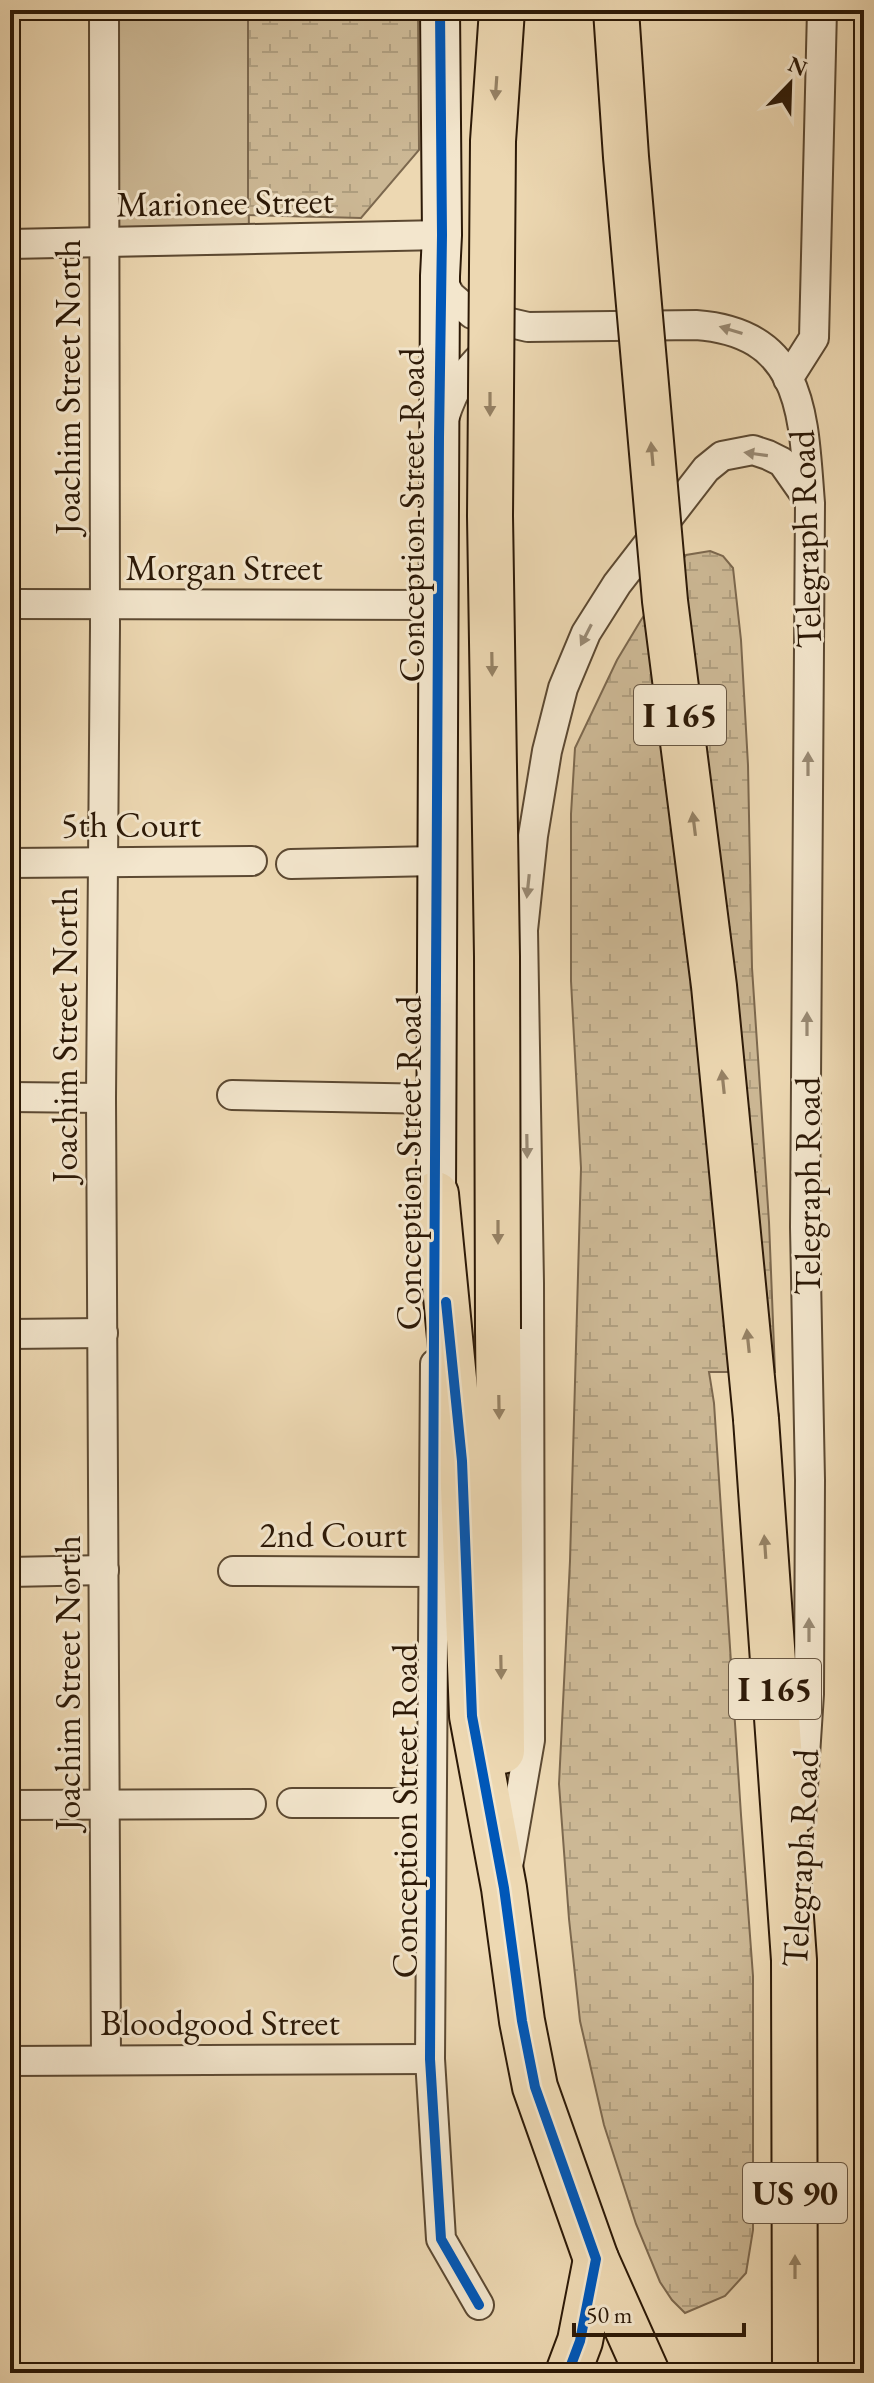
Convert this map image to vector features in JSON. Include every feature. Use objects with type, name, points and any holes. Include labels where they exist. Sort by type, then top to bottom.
[{"type":"highway","points":[[502,10],[493,141],[490,501],[497,956],[504,1888]]},
{"type":"highway","name":"I 165","points":[[616,10],[665,601],[714,986],[756,1419],[794,1960]]},
{"type":"highway","points":[[436,1194],[462,1461],[472,1716],[504,1888],[522,2021],[535,2087],[596,2259],[647,2373]]},
{"type":"highway","name":"Telegraph Road","points":[[794,1960],[795,2373]]},
{"type":"highway","points":[[568,2373],[580,2341],[596,2259]]},
{"type":"highway","points":[[596,2259],[679,2373]]},
{"type":"street","name":"Joachim Street North","points":[[104,10],[105,605],[101,1098],[106,2060]]},
{"type":"street","name":"Conception Street Road","points":[[440,10],[442,235],[430,2059],[441,2239],[479,2305]]},
{"type":"street","name":"Telegraph Road","points":[[794,1960],[809,1694],[810,1480],[805,1212],[810,503],[804,421],[788,379],[814,338],[822,10]]},
{"type":"street","name":"Marionee Street","points":[[10,244],[442,235]]},
{"type":"street","points":[[440,276],[450,295],[472,314],[528,327],[719,326],[742,333],[762,344],[781,364],[788,379]]},
{"type":"street","points":[[439,438],[451,395],[473,362],[504,336],[528,327]]},
{"type":"street","points":[[504,1888],[530,1740],[529,1283],[523,930],[533,836],[547,751],[563,688],[586,633],[617,584],[706,469],[722,456],[753,450],[782,462],[810,503]]},
{"type":"street","name":"Morgan Street","points":[[10,604],[439,605]]},
{"type":"street","name":"5th Court","points":[[10,863],[252,861]]},
{"type":"street","points":[[291,864],[436,861]]},
{"type":"street","points":[[232,1095],[436,1099]]},
{"type":"street","points":[[10,1097],[101,1098]]},
{"type":"street","points":[[10,1334],[103,1333]]},
{"type":"street","points":[[10,1572],[104,1570]]},
{"type":"street","name":"2nd Court","points":[[233,1571],[433,1572]]},
{"type":"street","points":[[292,1803],[431,1803]]},
{"type":"street","points":[[10,1805],[251,1804]]},
{"type":"street","name":"Bloodgood Street","points":[[10,2061],[430,2059]]},
{"type":"green space","points":[[89,10],[252,10],[248,20],[249,254],[93,256]]},
{"type":"green space","points":[[252,10],[418,10],[419,150],[361,218],[248,215],[248,20]]},
{"type":"green space","points":[[710,551],[723,556],[733,568],[741,640],[748,765],[752,968],[769,1222],[775,1372],[709,1372],[714,1403],[753,1976],[753,2230],[746,2273],[725,2296],[685,2313],[660,2282],[636,2224],[604,2125],[580,2021],[569,1919],[559,1784],[570,1561],[581,1168],[571,981],[571,814],[575,748],[617,660],[686,555]]},
{"type":"cycle path","points":[[440,10],[442,235],[430,2059],[441,2239],[479,2305]]},
{"type":"cycle path","points":[[446,1302],[462,1461],[472,1716],[504,1888],[522,2021],[535,2087],[596,2259],[580,2341],[568,2373]]}]
